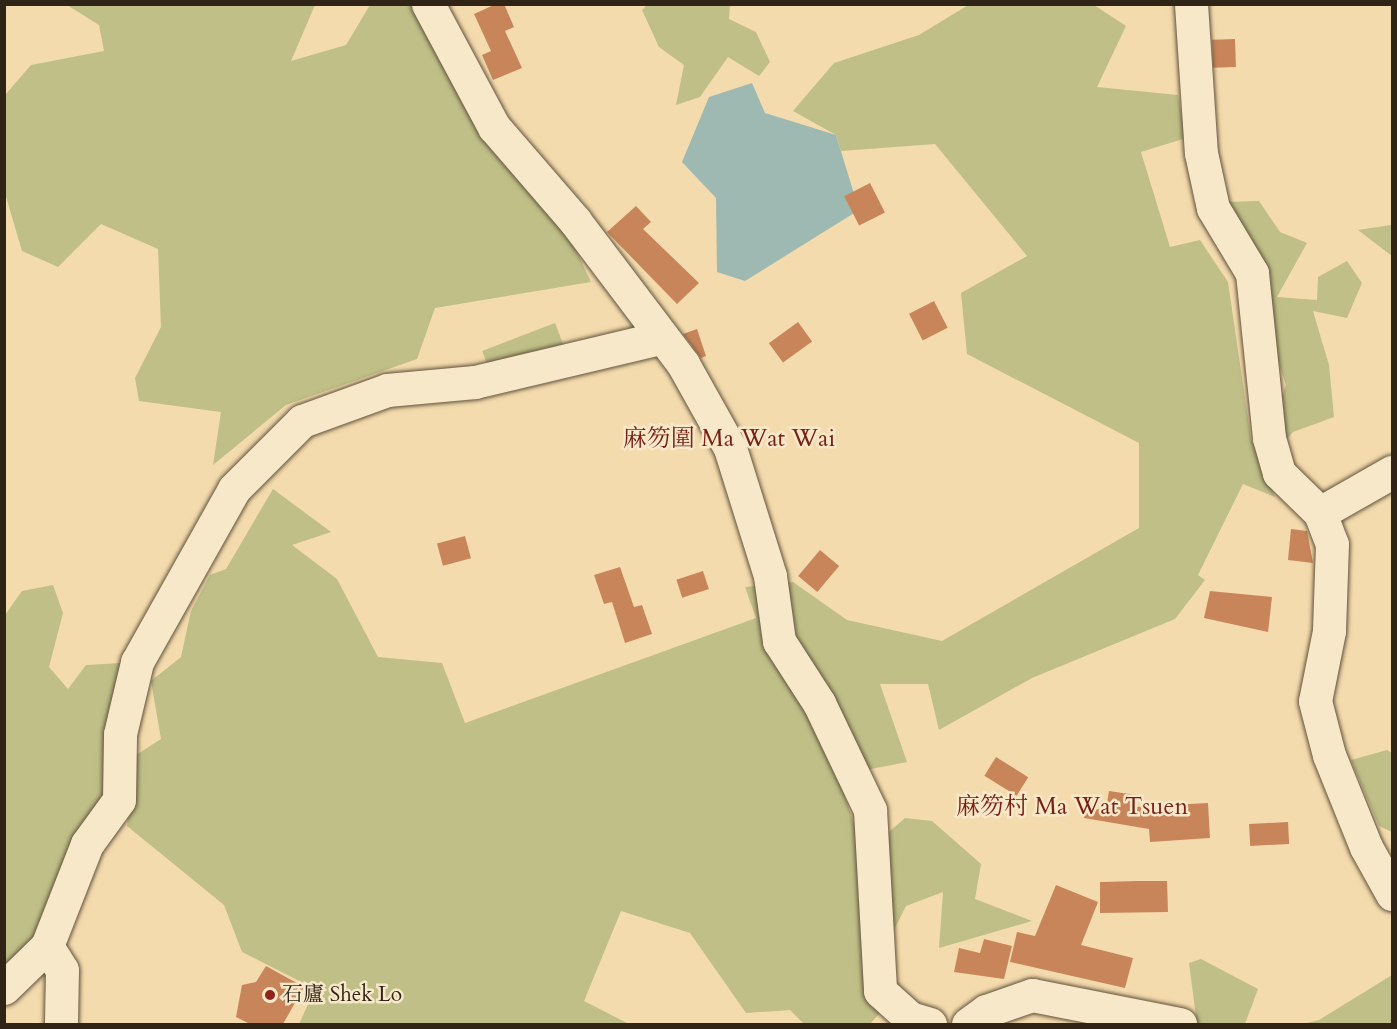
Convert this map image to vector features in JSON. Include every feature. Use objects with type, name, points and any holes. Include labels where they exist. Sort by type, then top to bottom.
[{"type":"street","points":[[428,4],[494,127],[575,221],[659,338],[683,364],[733,456],[770,576],[779,641],[819,703],[870,810],[880,991],[910,1018],[930,1024]]},
{"type":"street","points":[[1191,4],[1201,153],[1213,208],[1252,273],[1269,438],[1279,473],[1320,513],[1332,544],[1329,631],[1315,701],[1329,755],[1366,847],[1392,894]]},
{"type":"street","points":[[4,988],[47,946],[87,844],[119,800],[120,734],[137,662],[234,489],[302,421],[387,390],[475,382],[659,338]]},
{"type":"street","points":[[1320,513],[1392,472]]},
{"type":"street","points":[[47,946],[62,970],[61,1024]]},
{"type":"street","points":[[968,1024],[986,1011],[1032,995],[1180,1024]]},
{"type":"green space","points":[[648,4],[730,5],[729,19],[756,32],[770,62],[759,76],[728,57],[700,97],[676,105],[684,65],[659,47],[642,10]]},
{"type":"green space","points":[[970,4],[1094,5],[1126,26],[1097,87],[1178,95],[1186,138],[1141,152],[1170,247],[1200,240],[1228,282],[1251,439],[1275,497],[1243,484],[1198,575],[1205,580],[1175,619],[1032,678],[939,730],[928,684],[880,684],[907,762],[871,769],[841,785],[864,854],[905,818],[932,821],[981,864],[975,899],[1032,921],[939,948],[943,892],[906,906],[889,940],[897,994],[870,1024],[804,1024],[790,1010],[746,1013],[690,933],[621,911],[584,1001],[629,1024],[299,1024],[315,989],[242,952],[224,905],[127,826],[136,755],[161,739],[151,681],[181,657],[191,611],[210,575],[226,569],[273,489],[331,532],[292,545],[337,579],[378,657],[442,663],[465,723],[756,618],[745,587],[793,582],[847,620],[942,641],[1139,528],[1139,443],[967,354],[961,293],[1027,256],[935,144],[841,151],[836,135],[793,111],[834,63],[919,35]]},
{"type":"green space","points":[[67,5],[315,5],[291,61],[346,45],[370,5],[415,5],[560,216],[591,282],[435,308],[417,359],[286,405],[213,465],[221,412],[139,401],[135,378],[161,327],[158,249],[101,224],[58,267],[22,251],[5,193],[5,95],[31,65],[104,51],[99,25]]},
{"type":"green space","points":[[1259,201],[1280,232],[1307,243],[1277,297],[1317,300],[1318,277],[1347,261],[1362,283],[1347,318],[1313,311],[1329,365],[1334,417],[1293,432],[1282,445],[1277,408],[1286,385],[1226,202]]},
{"type":"green space","points":[[1391,225],[1392,256],[1358,230]]},
{"type":"green space","points":[[555,323],[567,354],[494,382],[482,351]]},
{"type":"green space","points":[[53,585],[63,613],[49,667],[68,689],[86,665],[137,662],[119,800],[64,911],[5,982],[5,615],[22,591]]},
{"type":"green space","points":[[1387,750],[1392,753],[1392,832],[1379,826],[1351,760]]},
{"type":"green space","points":[[1201,959],[1258,989],[1245,1024],[1197,1024],[1189,963]]},
{"type":"green space","points":[[1392,975],[1392,1024],[1303,1024],[1319,1020]]},
{"type":"water","points":[[752,83],[765,113],[836,135],[859,210],[745,281],[717,272],[716,198],[682,162],[709,97]]},
{"type":"building","points":[[496,4],[504,4],[514,27],[505,31],[522,68],[493,80],[482,55],[491,51],[474,14]]},
{"type":"building","points":[[1235,39],[1236,67],[1213,68],[1212,40]]},
{"type":"building","points":[[870,183],[885,212],[859,226],[844,196]]},
{"type":"building","points":[[636,206],[651,222],[643,229],[699,283],[677,304],[607,232]]},
{"type":"building","points":[[934,301],[948,328],[923,340],[909,314]]},
{"type":"building","points":[[798,322],[812,341],[783,363],[769,343]]},
{"type":"building","points":[[697,329],[706,356],[701,358],[683,334]]},
{"type":"building","points":[[1291,529],[1307,531],[1313,563],[1288,560]]},
{"type":"building","points":[[465,536],[471,558],[443,566],[437,544]]},
{"type":"building","points":[[820,550],[839,566],[817,592],[798,576]]},
{"type":"building","points":[[620,567],[634,607],[642,605],[652,634],[625,643],[612,602],[604,604],[594,575]]},
{"type":"building","points":[[703,571],[709,589],[682,598],[676,580]]},
{"type":"building","points":[[1210,591],[1272,597],[1268,632],[1204,618]]},
{"type":"building","points":[[996,757],[1028,777],[1017,796],[984,776]]},
{"type":"building","points":[[1109,791],[1136,795],[1134,807],[1208,803],[1210,838],[1150,842],[1149,829],[1084,818],[1085,810],[1106,809]]},
{"type":"building","points":[[1288,822],[1289,844],[1250,846],[1249,824]]},
{"type":"building","points":[[1167,881],[1168,912],[1100,913],[1100,882]]},
{"type":"building","points":[[1056,885],[1098,902],[1081,945],[1133,958],[1125,988],[1010,962],[1017,932],[1035,936]]},
{"type":"building","points":[[984,939],[1012,946],[1004,979],[954,972],[959,948],[980,953]]},
{"type":"building","name":"石廬 Shek Lo","points":[[266,966],[304,987],[283,1024],[250,1024],[236,1017],[242,985],[256,982]]},
{"type":"place","name":"石廬 Shek Lo","points":[[270,995]]},
{"type":"district","name":"麻笏圍 Ma Wat Wai","points":[[729,439]]},
{"type":"district","name":"麻笏村 Ma Wat Tsuen","points":[[1072,807]]}]
